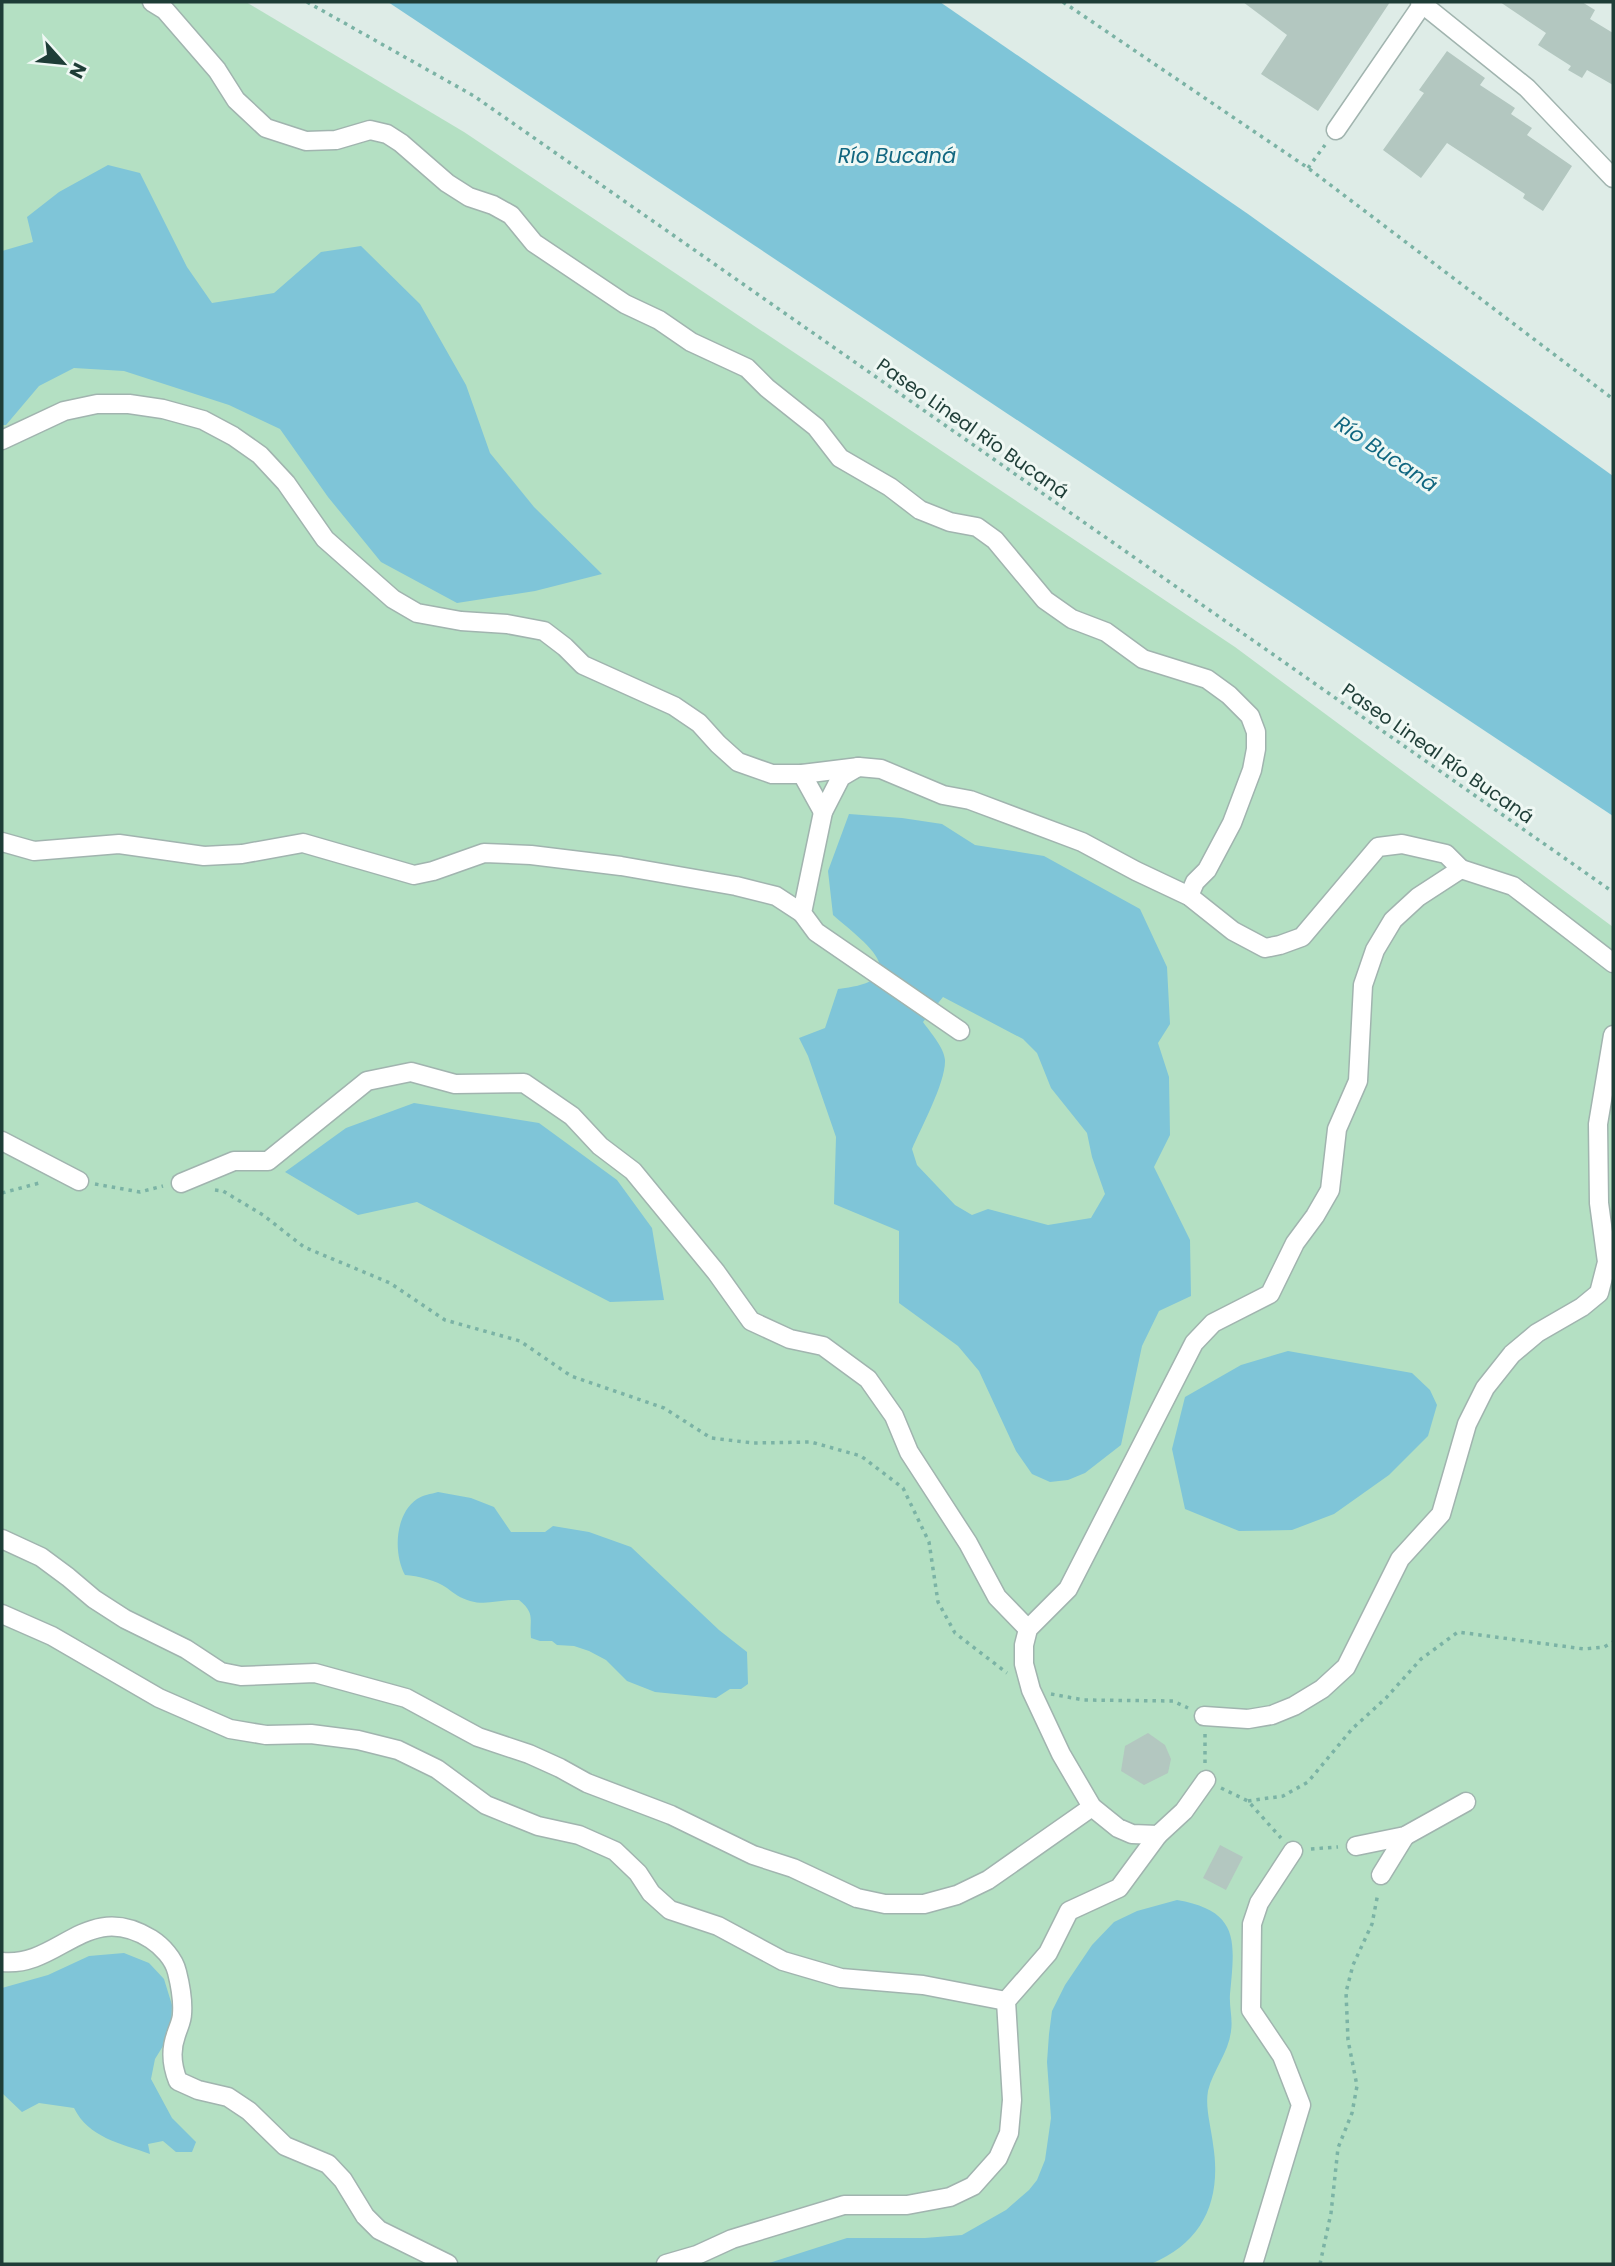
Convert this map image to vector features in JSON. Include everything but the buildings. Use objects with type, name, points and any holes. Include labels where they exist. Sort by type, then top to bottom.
[{"type":"street","points":[[152,2],[165,10],[216,70],[236,100],[266,128],[306,141],[336,140],[370,130],[387,134],[447,183],[470,197],[511,215],[534,243],[625,304],[659,320],[691,342],[747,368],[767,388],[816,427],[840,458],[890,486],[920,510],[950,522],[977,527],[995,540],[1045,600],[1072,619],[1106,632],[1143,659],[1207,679],[1229,695],[1250,716],[1256,732],[1252,770],[1232,823],[1207,870],[1195,882],[1189,896]]},
{"type":"street","points":[[1336,130],[1422,2],[1527,88],[1613,178]]},
{"type":"street","points":[[2,440],[64,411],[97,404],[129,404],[163,409],[203,420],[260,455],[286,483],[325,539],[393,598],[418,613],[544,631],[583,665],[674,706],[699,723],[738,762],[772,774],[802,774],[859,767],[881,769],[943,795],[970,800],[1082,842],[1189,896],[1233,931],[1265,948],[1302,937],[1378,847],[1402,844],[1446,854],[1461,869],[1513,886],[1613,963]]},
{"type":"street","points":[[802,913],[823,812],[841,777],[859,767]]},
{"type":"street","points":[[802,774],[823,812]]},
{"type":"street","points":[[2,842],[34,851],[119,844],[204,856],[242,854],[303,843],[414,875],[484,853],[531,855],[621,866],[736,887],[776,896],[802,913],[816,932],[960,1031]]},
{"type":"street","points":[[1158,1835],[1132,1834],[1118,1828],[1092,1807],[1061,1754],[1031,1690],[1024,1664],[1024,1645],[1028,1629],[1068,1588],[1194,1343],[1213,1324],[1270,1294],[1295,1243],[1315,1216],[1329,1190],[1337,1129],[1358,1081],[1363,985],[1375,950],[1393,920],[1418,897],[1461,869]]},
{"type":"street","points":[[1204,1716],[1248,1719],[1272,1715],[1294,1706],[1322,1689],[1346,1667],[1400,1559],[1441,1514],[1467,1424],[1485,1388],[1512,1354],[1537,1333],[1582,1307],[1599,1293],[1607,1262],[1600,1203],[1598,1124],[1613,1035]]},
{"type":"street","points":[[181,1182],[234,1161],[268,1161],[367,1080],[411,1072],[455,1084],[524,1083],[572,1116],[600,1146],[633,1171],[716,1272],[751,1321],[790,1339],[823,1346],[868,1379],[894,1416],[909,1452],[968,1543],[996,1597],[1028,1629]]},
{"type":"street","points":[[2,1141],[79,1181]]},
{"type":"street","points":[[2,1539],[41,1557],[94,1600],[125,1619],[186,1649],[220,1672],[241,1676],[315,1673],[406,1698],[478,1737],[529,1754],[587,1783],[671,1815],[753,1855],[793,1868],[857,1898],[885,1904],[924,1904],[957,1895],[997,1874],[1092,1807]]},
{"type":"street","points":[[2,1614],[52,1636],[170,1703],[230,1728],[266,1735],[311,1734],[358,1740],[398,1750],[437,1769],[486,1805],[538,1826],[579,1835],[615,1851],[638,1873],[651,1893],[670,1910],[718,1926],[783,1961],[841,1978],[923,1985],[1006,2001]]},
{"type":"street","points":[[666,2264],[696,2255],[732,2239],[844,2205],[907,2205],[950,2197],[973,2186],[998,2158],[1009,2133],[1012,2100],[1006,2001],[1048,1953],[1069,1911],[1119,1888],[1158,1835],[1184,1811],[1206,1780]]},
{"type":"street","points":[[1356,1846],[1405,1836],[1466,1802]]},
{"type":"street","points":[[1381,1875],[1405,1836]]},
{"type":"street","points":[[1253,2264],[1301,2105],[1282,2056],[1251,2010],[1252,1924],[1259,1903],[1293,1851]]},
{"type":"street","points":[[2,1962],[29,1960],[79,1934],[111,1925],[136,1930],[161,1945],[177,1969],[183,2017],[174,2041],[172,2064],[177,2081],[198,2090],[228,2097],[249,2111],[285,2146],[328,2164],[343,2180],[365,2216],[379,2230],[448,2264]]},
{"type":"path","name":"Paseo Lineal Río Bucaná","points":[[307,2],[474,96],[1613,892]]},
{"type":"path","points":[[1063,2],[1308,169],[1613,399]]},
{"type":"path","points":[[1308,169],[1336,130]]},
{"type":"path","points":[[2,1193],[52,1179],[140,1192],[181,1182]]},
{"type":"path","points":[[213,1189],[223,1191],[264,1215],[304,1247],[390,1283],[445,1320],[520,1341],[571,1376],[664,1408],[711,1438],[753,1443],[811,1442],[861,1456],[903,1488],[929,1542],[938,1602],[955,1633],[1031,1690],[1084,1699],[1174,1702],[1204,1716],[1206,1780],[1248,1801],[1293,1851],[1356,1846]]},
{"type":"path","points":[[1248,1801],[1283,1796],[1308,1782],[1352,1729],[1386,1698],[1421,1659],[1458,1632],[1584,1649],[1604,1647],[1613,1642]]},
{"type":"path","points":[[1320,2264],[1331,2213],[1338,2148],[1352,2113],[1357,2086],[1348,2040],[1346,1992],[1353,1965],[1372,1924],[1381,1875]]},
{"type":"green space","points":[[2,2],[246,2],[464,132],[1235,647],[1613,927],[1613,2264],[2,2264]]},
{"type":"water","name":"Río Bucaná","points":[[388,2],[940,2],[1248,214],[1613,476],[1613,816]]},
{"type":"water","points":[[108,165],[140,173],[187,267],[212,303],[274,293],[321,252],[361,246],[420,304],[466,385],[490,453],[534,507],[602,574],[535,591],[457,603],[381,562],[328,497],[280,429],[229,405],[124,371],[74,368],[39,386],[6,425],[2,425],[2,251],[33,242],[27,217],[59,192]]},
{"type":"water","points":[[849,814],[942,824],[975,845],[1044,856],[1140,909],[1167,967],[1170,1024],[1158,1043],[1169,1077],[1170,1135],[1154,1167],[1190,1240],[1191,1296],[1159,1311],[1142,1346],[1121,1445],[1085,1473],[1068,1480],[1050,1482],[1032,1474],[1016,1451],[979,1371],[958,1346],[899,1303],[899,1231],[834,1204],[836,1137],[808,1056],[799,1038],[825,1028],[838,989],[862,984],[876,977],[880,969],[878,959],[870,948],[833,915],[828,871]],"holes":[[[943,997],[1023,1039],[1037,1053],[1051,1088],[1087,1133],[1105,1194],[1091,1218],[1048,1225],[988,1209],[972,1215],[955,1205],[917,1165],[912,1149],[942,1080],[945,1060],[939,1045],[923,1022]]]},
{"type":"water","points":[[414,1103],[539,1123],[617,1180],[652,1228],[664,1300],[610,1302],[417,1202],[358,1215],[285,1172],[346,1128]]},
{"type":"water","points":[[1288,1351],[1412,1373],[1430,1390],[1437,1405],[1428,1436],[1389,1475],[1334,1514],[1292,1530],[1239,1531],[1185,1509],[1172,1449],[1185,1397],[1241,1365]]},
{"type":"water","points":[[438,1492],[471,1498],[494,1507],[511,1532],[545,1532],[553,1526],[589,1532],[631,1547],[719,1630],[747,1652],[748,1684],[741,1689],[730,1689],[716,1698],[655,1692],[627,1681],[606,1660],[589,1651],[531,1638],[530,1613],[519,1600],[482,1603],[470,1601],[438,1583],[405,1575],[399,1556],[400,1524],[404,1514],[417,1499]]},
{"type":"water","points":[[1177,1900],[1198,1905],[1213,1912],[1223,1921],[1229,1931],[1233,1958],[1230,2039],[1210,2083],[1207,2097],[1215,2183],[1205,2216],[1184,2244],[1151,2264],[766,2264],[847,2238],[962,2235],[1006,2210],[1029,2190],[1037,2180],[1045,2160],[1051,2118],[1047,2062],[1049,2034],[1052,2011],[1065,1985],[1092,1945],[1114,1922],[1137,1911]]},
{"type":"water","points":[[124,1953],[149,1963],[164,1979],[172,2005],[171,2033],[155,2059],[151,2079],[172,2118],[196,2142],[192,2152],[176,2152],[163,2141],[148,2144],[150,2154],[97,2133],[80,2118],[74,2108],[39,2103],[22,2112],[2,2093],[2,1988],[48,1975],[89,1956]]}]
